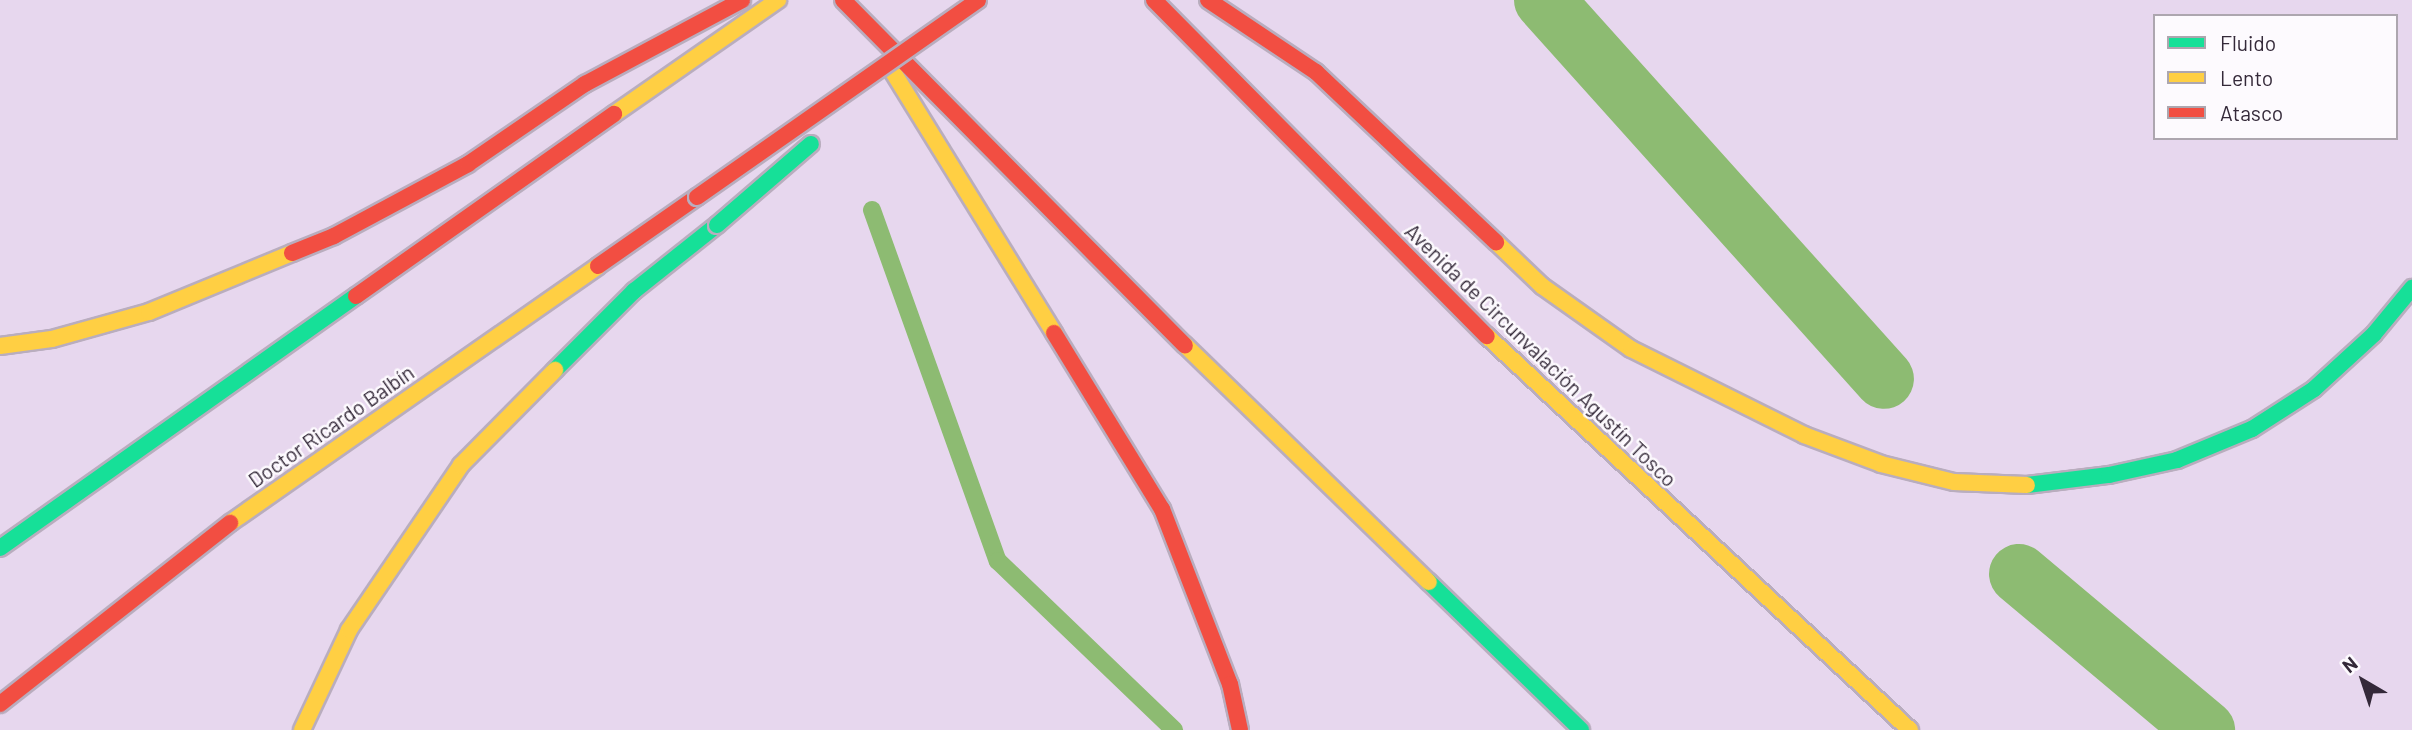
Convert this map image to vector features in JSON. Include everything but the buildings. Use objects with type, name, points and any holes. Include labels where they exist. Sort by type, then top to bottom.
[{"type":"main road","points":[[0,346],[52,339],[149,312],[334,236],[468,164],[585,84],[742,0]]},
{"type":"main road","points":[[0,548],[778,0]]},
{"type":"main road","points":[[843,0],[1164,324],[1581,730]]},
{"type":"main road","name":"Avenida de Circunvalación Agustín Tosco","points":[[1154,0],[1501,350],[1910,730]]},
{"type":"main road","points":[[1208,0],[1316,72],[1542,286],[1632,349],[1719,397],[1804,435],[1881,464],[1954,482],[2031,485],[2109,475],[2177,460],[2252,429],[2314,389],[2374,334],[2412,288]]},
{"type":"main road","points":[[302,730],[349,630],[461,465],[634,291],[717,225],[975,2]]},
{"type":"main road","name":"Doctor Ricardo Balbín","points":[[0,704],[217,532],[975,2]]},
{"type":"main road","points":[[861,19],[1162,509],[1226,672],[1240,730]]},
{"type":"waterway","points":[[1544,0],[1884,379]]},
{"type":"waterway","points":[[872,210],[998,561],[1174,730]]},
{"type":"waterway","points":[[2019,574],[2205,730]]},
{"type":"traffic: fast","points":[[717,225],[811,144]]},
{"type":"traffic: fast","points":[[555,370],[634,291],[717,225]]},
{"type":"traffic: fast","points":[[2027,485],[2109,475],[2177,460],[2252,429],[2314,389],[2374,334],[2412,288]]},
{"type":"traffic: fast","points":[[0,548],[356,296]]},
{"type":"traffic: fast","points":[[1429,582],[1581,730]]},
{"type":"traffic: slow","points":[[614,114],[778,0]]},
{"type":"traffic: slow","points":[[893,72],[1054,333]]},
{"type":"traffic: slow","points":[[1496,242],[1542,286],[1631,349],[1804,435],[1881,464],[1954,482],[2027,485]]},
{"type":"traffic: slow","points":[[0,346],[52,339],[149,312],[292,253]]},
{"type":"traffic: slow","points":[[230,523],[598,266]]},
{"type":"traffic: slow","points":[[1487,336],[1910,730]]},
{"type":"traffic: slow","points":[[1185,345],[1429,582]]},
{"type":"traffic: slow","points":[[302,730],[349,630],[461,465],[555,370]]},
{"type":"traffic: jam","points":[[292,253],[334,236],[468,164],[585,84],[742,0]]},
{"type":"traffic: jam","points":[[843,0],[1185,345]]},
{"type":"traffic: jam","points":[[697,197],[978,0]]},
{"type":"traffic: jam","points":[[1154,0],[1487,336]]},
{"type":"traffic: jam","points":[[1208,0],[1316,72],[1496,242]]},
{"type":"traffic: jam","points":[[356,296],[614,114]]},
{"type":"traffic: jam","points":[[598,266],[697,197]]},
{"type":"traffic: jam","points":[[1054,333],[1162,509],[1230,684],[1240,730]]},
{"type":"traffic: jam","points":[[0,704],[230,523]]}]
